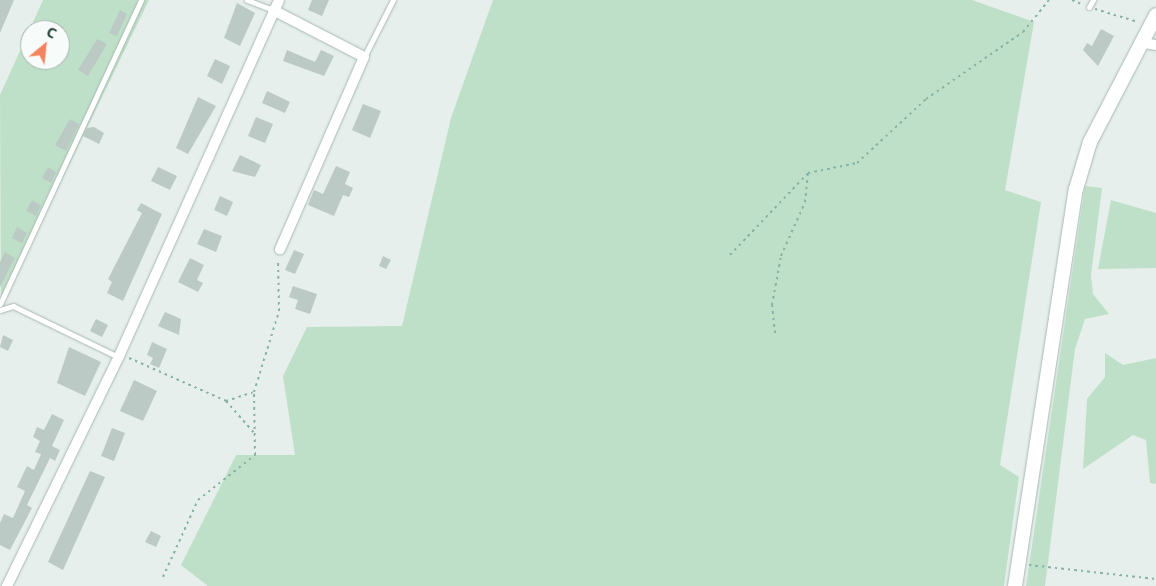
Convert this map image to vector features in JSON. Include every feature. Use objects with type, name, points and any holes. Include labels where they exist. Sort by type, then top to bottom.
[{"type":"street","points":[[7,586],[119,356],[279,0]]},
{"type":"street","points":[[273,10],[364,57],[280,250]]},
{"type":"street","points":[[1015,586],[1076,189],[1090,142],[1113,94],[1153,20]]},
{"type":"street","points":[[1140,42],[1156,45]]},
{"type":"lane","points":[[0,304],[141,0]]},
{"type":"lane","points":[[247,0],[273,10]]},
{"type":"lane","points":[[364,57],[393,0]]},
{"type":"lane","points":[[1089,7],[1093,0]]},
{"type":"lane","points":[[0,310],[12,306],[119,356]]},
{"type":"path","points":[[730,255],[808,173],[857,163],[926,99],[1023,32],[1049,0]]},
{"type":"path","points":[[1072,0],[1089,7],[1153,20]]},
{"type":"path","points":[[774,333],[772,305],[781,256],[805,202],[808,173]]},
{"type":"path","points":[[163,576],[198,500],[248,464],[255,455],[257,436],[254,392],[279,311],[276,266],[280,250]]},
{"type":"path","points":[[119,356],[226,401],[257,436]]},
{"type":"path","points":[[226,401],[254,392]]},
{"type":"path","points":[[1018,564],[1156,580]]},
{"type":"green space","points":[[43,0],[149,0],[1,305],[0,95],[20,51],[20,70],[70,70],[70,20],[34,20]]},
{"type":"green space","points":[[493,0],[972,0],[1034,22],[1005,190],[1041,202],[1000,465],[1019,477],[1004,586],[208,586],[181,565],[236,455],[295,455],[283,376],[307,327],[402,326],[451,118]]},
{"type":"green space","points":[[1085,186],[1102,188],[1091,275],[1093,294],[1109,314],[1085,319],[1075,349],[1045,586],[1026,586]]},
{"type":"green space","points":[[1111,200],[1156,213],[1156,268],[1098,269]]},
{"type":"green space","points":[[1105,353],[1123,365],[1156,358],[1156,484],[1150,483],[1146,440],[1133,435],[1083,469],[1087,399],[1105,377]]},
{"type":"building","points":[[0,0],[14,0],[0,33]]},
{"type":"building","points":[[312,0],[329,0],[322,16],[308,10]]},
{"type":"building","points":[[237,3],[255,13],[240,46],[224,38]]},
{"type":"building","points":[[120,10],[127,14],[117,36],[109,33]]},
{"type":"building","points":[[1101,29],[1114,36],[1098,66],[1083,50],[1087,43],[1092,46]]},
{"type":"building","points":[[97,39],[107,44],[88,76],[78,70]]},
{"type":"building","points":[[287,50],[315,62],[321,50],[334,56],[324,76],[283,61]]},
{"type":"building","points":[[215,59],[230,66],[222,84],[207,76]]},
{"type":"building","points":[[267,91],[290,102],[285,113],[262,103]]},
{"type":"building","points":[[198,97],[216,106],[188,154],[176,148]]},
{"type":"building","points":[[363,104],[381,111],[370,138],[352,130]]},
{"type":"building","points":[[256,117],[273,124],[265,143],[248,136]]},
{"type":"building","points":[[70,119],[79,124],[66,151],[55,145]]},
{"type":"building","points":[[94,127],[104,133],[99,144],[83,136],[87,128]]},
{"type":"building","points":[[240,155],[261,165],[255,177],[232,171]]},
{"type":"building","points":[[336,166],[350,172],[345,184],[353,188],[349,197],[343,195],[334,216],[308,205],[314,190],[323,194]]},
{"type":"building","points":[[48,167],[56,172],[51,183],[42,178]]},
{"type":"building","points":[[158,167],[177,176],[170,190],[151,181]]},
{"type":"building","points":[[220,196],[233,202],[227,216],[214,210]]},
{"type":"building","points":[[32,200],[41,205],[36,216],[26,211]]},
{"type":"building","points":[[141,203],[162,214],[123,301],[107,293],[112,282],[108,279],[142,213],[137,210]]},
{"type":"building","points":[[17,227],[27,233],[22,243],[12,238]]},
{"type":"building","points":[[204,229],[222,236],[216,252],[197,244]]},
{"type":"building","points":[[294,250],[304,254],[295,274],[285,270]]},
{"type":"building","points":[[5,252],[15,258],[0,287],[0,262]]},
{"type":"building","points":[[383,256],[391,260],[386,269],[379,266]]},
{"type":"building","points":[[190,258],[204,265],[197,280],[203,283],[198,292],[178,282]]},
{"type":"building","points":[[293,286],[317,294],[310,314],[295,309],[298,300],[289,297]]},
{"type":"building","points":[[165,312],[181,319],[179,335],[158,326]]},
{"type":"building","points":[[96,319],[108,325],[102,337],[90,331]]},
{"type":"building","points":[[3,335],[13,340],[8,351],[0,347]]},
{"type":"building","points":[[152,342],[167,349],[159,368],[150,364],[153,358],[147,355]]},
{"type":"building","points":[[69,347],[101,362],[85,396],[57,383]]},
{"type":"building","points":[[134,380],[157,391],[143,421],[120,411]]},
{"type":"building","points":[[52,414],[64,420],[52,446],[60,450],[55,461],[50,458],[27,505],[32,508],[10,550],[0,545],[0,523],[4,514],[13,518],[25,491],[17,487],[27,466],[34,470],[41,454],[35,452],[40,441],[33,437],[37,427],[44,430]]},
{"type":"building","points":[[112,428],[125,433],[114,461],[101,456]]},
{"type":"building","points":[[90,471],[105,477],[63,570],[48,562]]},
{"type":"building","points":[[151,531],[161,536],[156,547],[145,542]]}]
